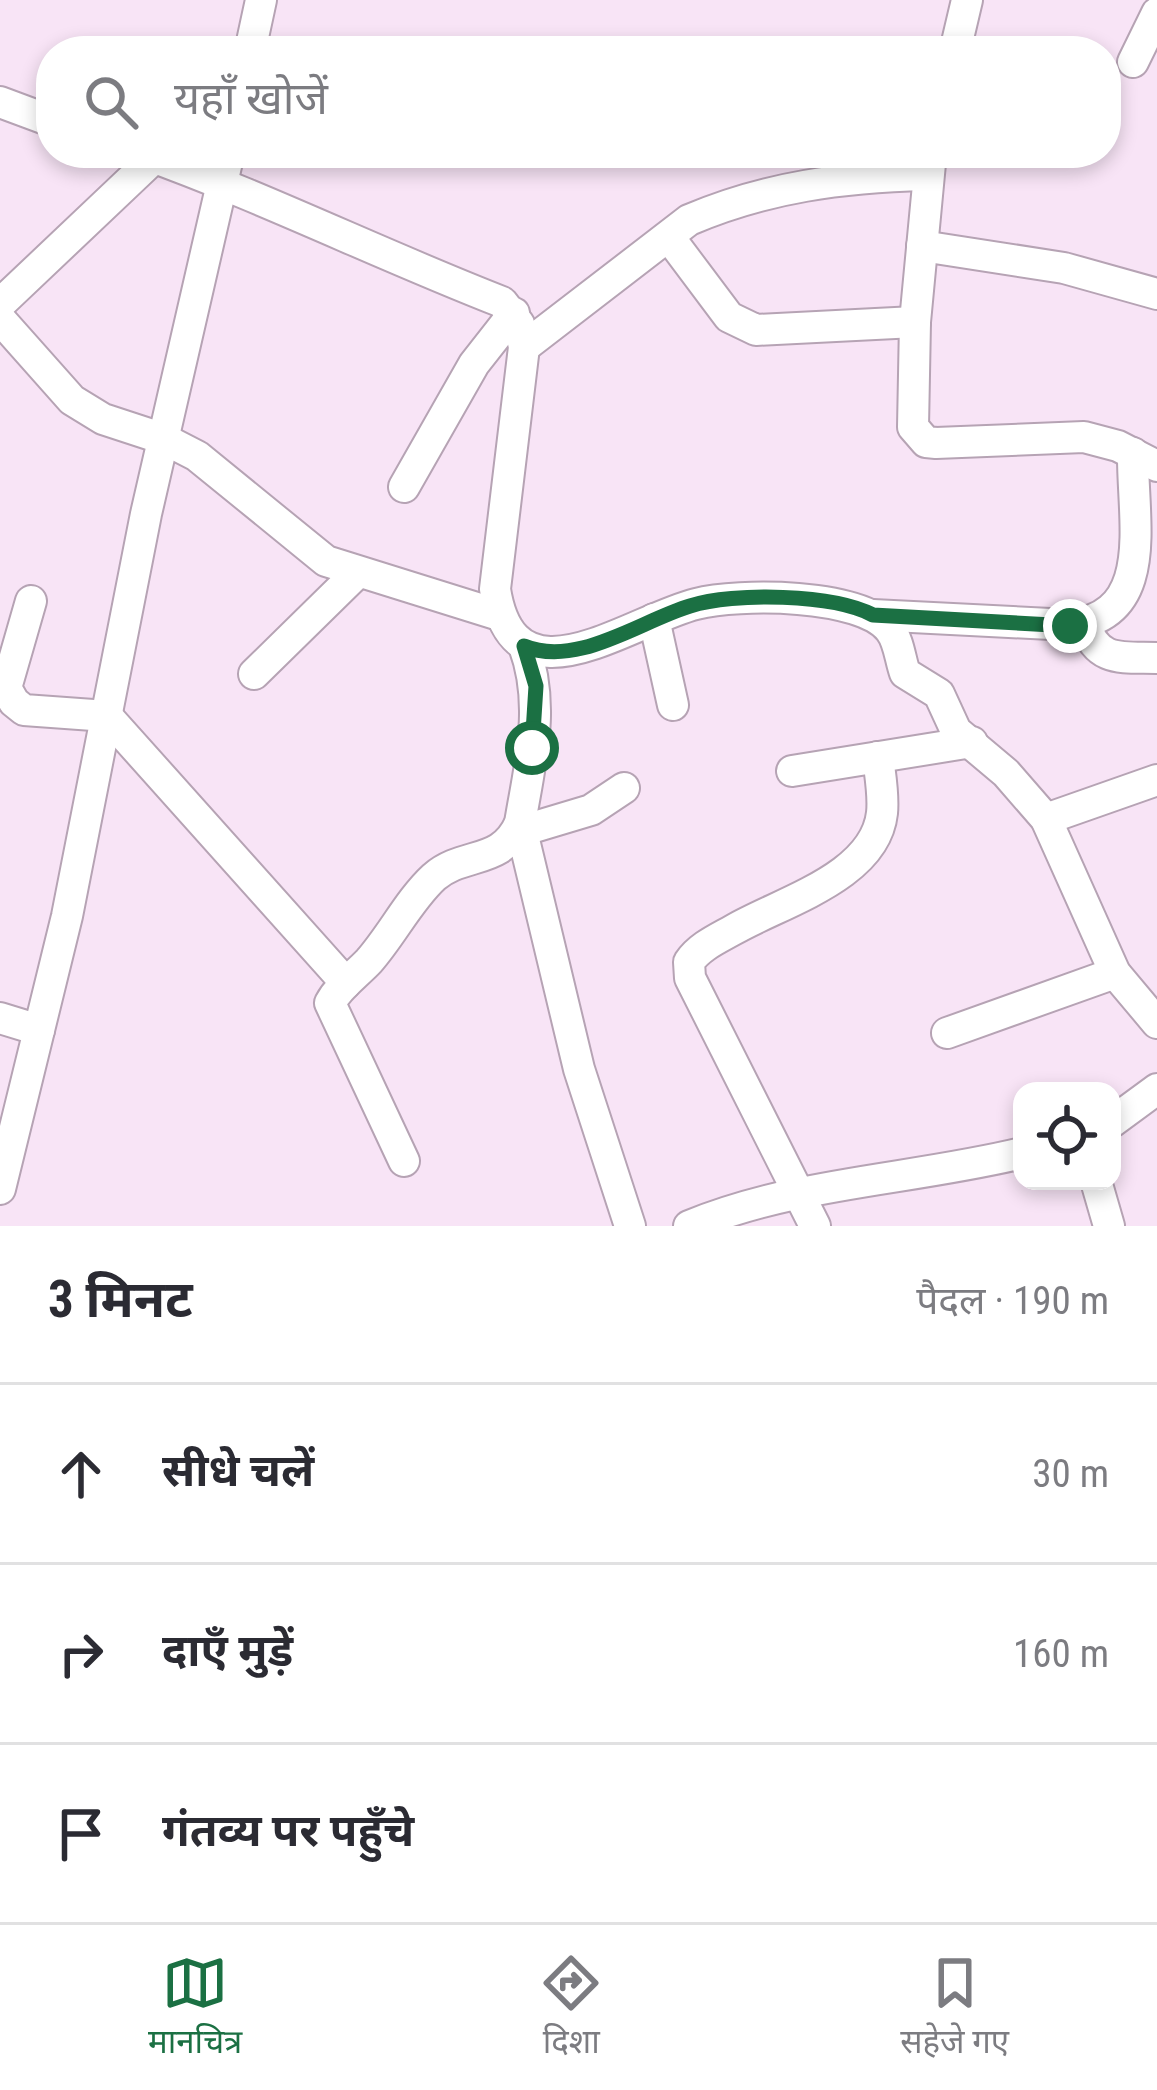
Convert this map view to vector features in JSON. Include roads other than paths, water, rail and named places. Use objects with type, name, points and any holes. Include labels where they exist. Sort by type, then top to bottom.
[{"type":"street","points":[[253,36],[261,0]]},
{"type":"street","points":[[959,36],[967,0]]},
{"type":"street","points":[[1133,62],[1157,13]]},
{"type":"street","points":[[0,135],[25,111]]},
{"type":"street","points":[[0,304],[135,168]]},
{"type":"street","points":[[0,1189],[68,916],[164,439],[226,168],[384,256],[502,302],[514,313],[524,347],[495,589],[500,615],[511,634],[540,653],[557,653],[696,604],[731,600],[839,604],[873,615],[1085,624],[1107,616],[1131,586],[1137,565],[1145,460],[1106,442],[1066,436],[926,442],[913,428],[915,322],[929,168]]},
{"type":"street","points":[[524,347],[705,213],[779,190],[903,168]]},
{"type":"street","points":[[669,237],[729,316],[756,331],[915,322]]},
{"type":"street","points":[[922,246],[1064,268],[1157,294]]},
{"type":"street","points":[[404,487],[474,364],[514,313]]},
{"type":"street","points":[[0,319],[72,400],[104,419],[164,439],[231,481],[308,550],[358,572],[500,615]]},
{"type":"street","points":[[254,674],[358,572]]},
{"type":"street","points":[[31,601],[6,688],[14,703],[24,710],[107,716],[346,983]]},
{"type":"street","points":[[873,615],[894,635],[905,673],[939,694],[956,730],[1006,773],[1046,819],[1115,973],[1157,1023]]},
{"type":"street","points":[[654,620],[673,705]]},
{"type":"street","points":[[1085,624],[1093,644],[1102,651],[1120,657],[1157,658]]},
{"type":"street","points":[[524,646],[534,673],[537,706],[520,827],[579,1069],[630,1226]]},
{"type":"street","points":[[792,771],[972,742]]},
{"type":"street","points":[[815,1226],[690,978],[689,962],[706,945],[821,886],[872,844],[882,819],[878,758]]},
{"type":"street","points":[[1046,819],[1157,780]]},
{"type":"street","points":[[520,827],[552,825],[591,810],[624,788]]},
{"type":"street","points":[[404,1161],[331,1007],[332,997],[385,942],[431,880],[507,845],[520,827]]},
{"type":"street","points":[[947,1033],[1115,973]]},
{"type":"street","points":[[0,1018],[39,1030]]},
{"type":"street","points":[[1121,1115],[1157,1089]]},
{"type":"street","points":[[689,1226],[759,1200],[1013,1155]]},
{"type":"street","points":[[1099,1190],[1109,1226]]}]
